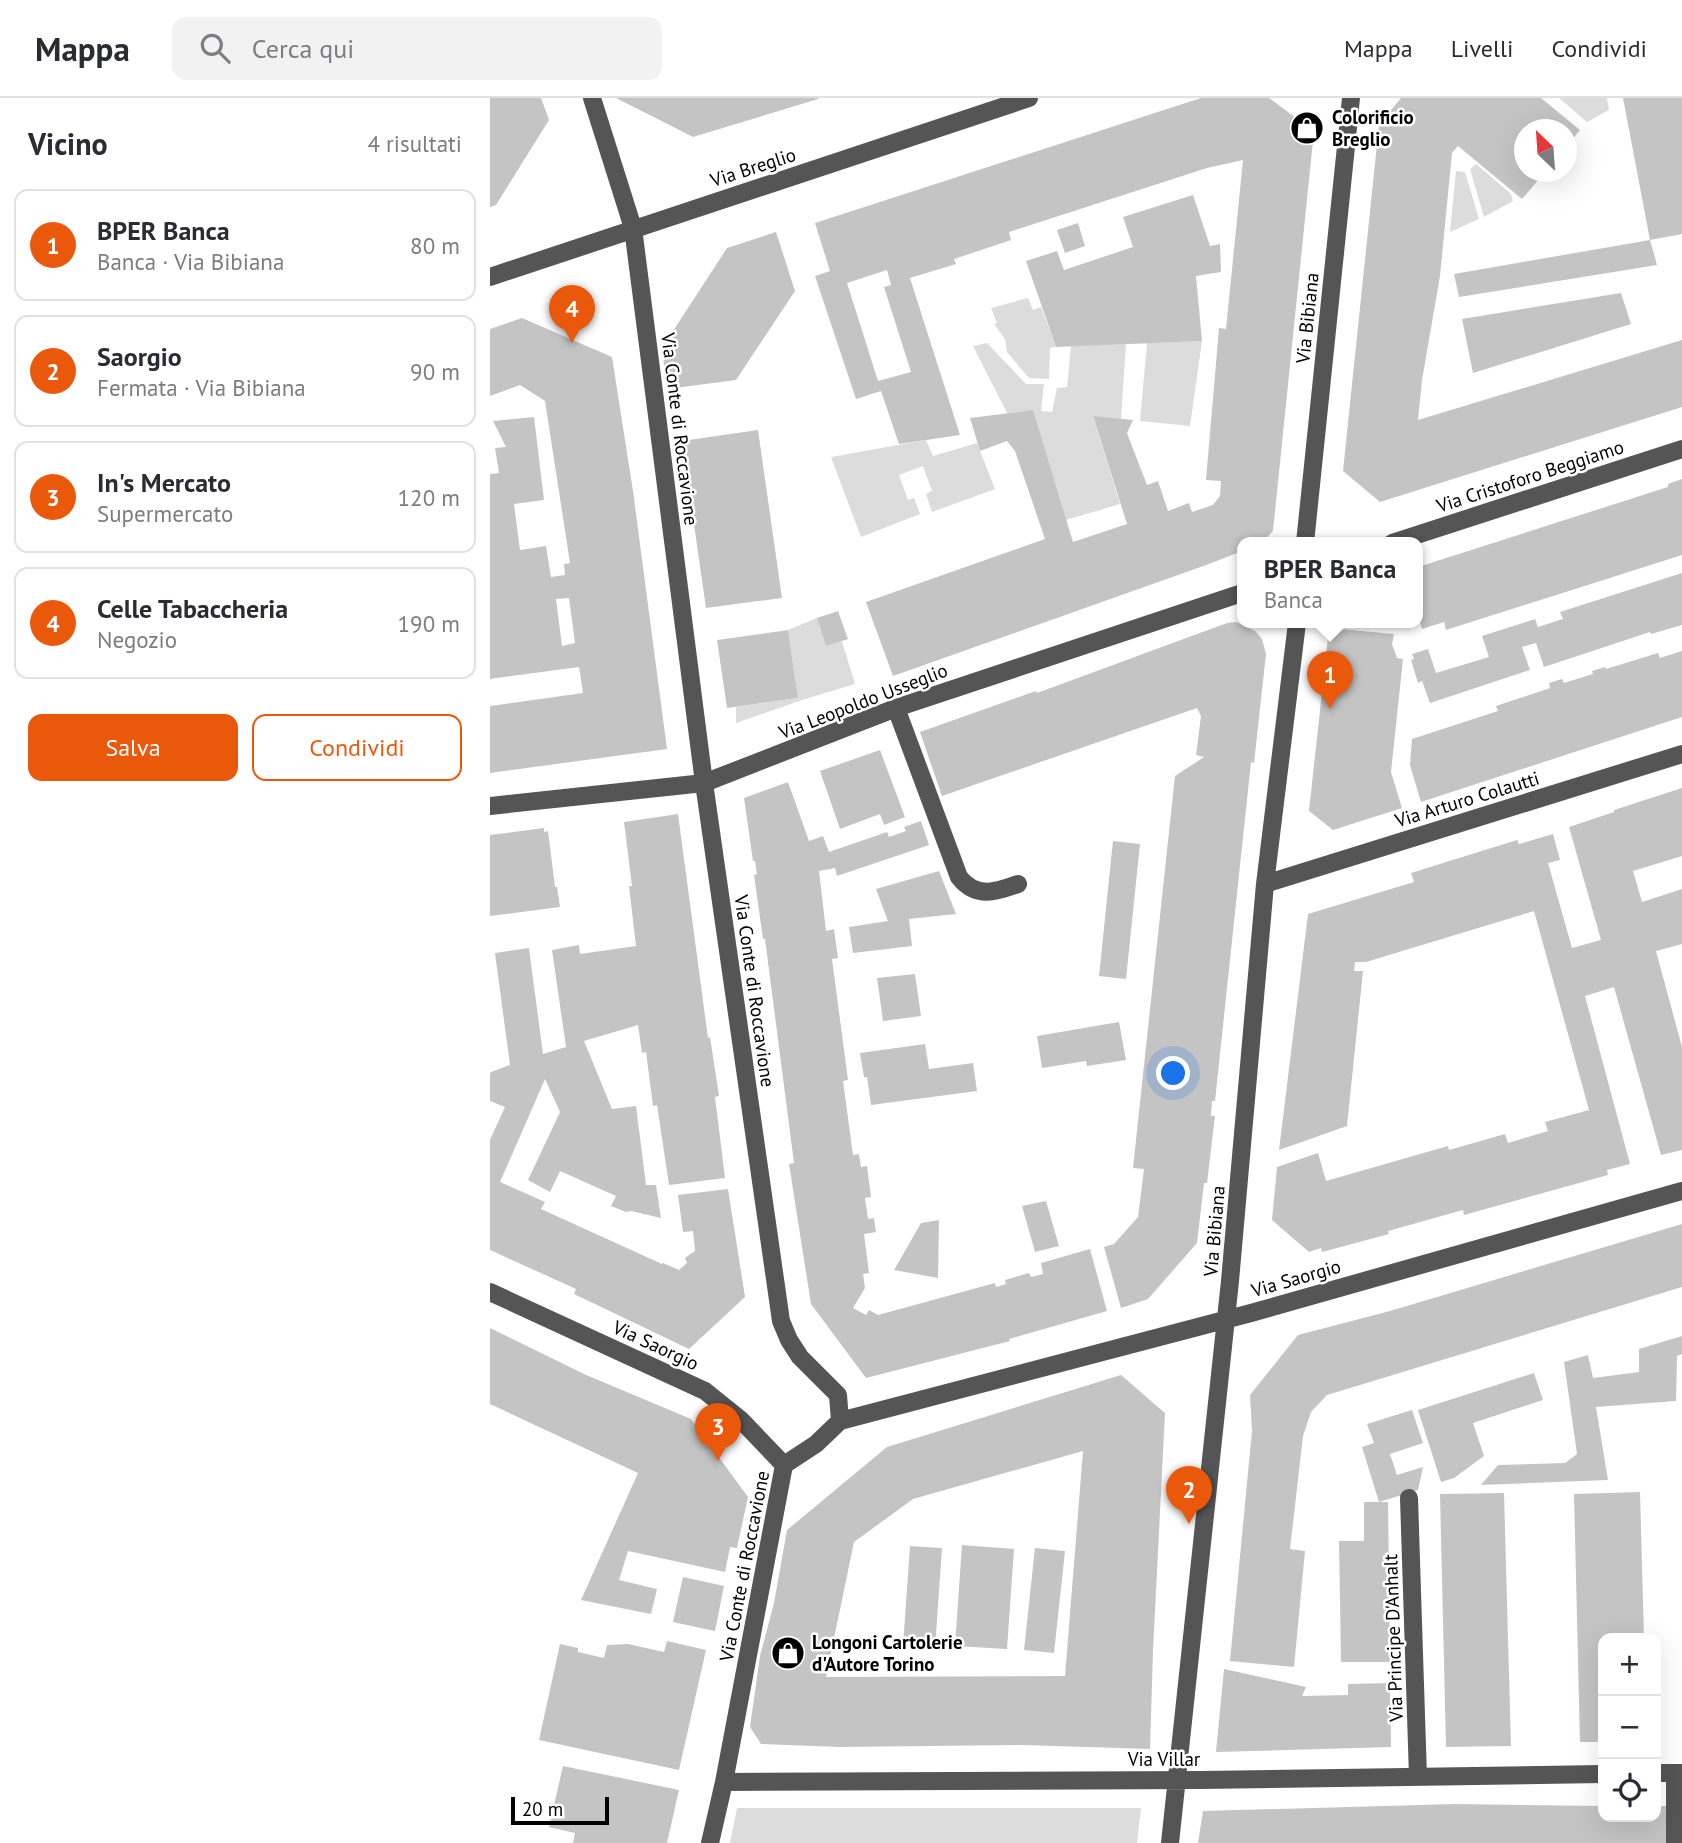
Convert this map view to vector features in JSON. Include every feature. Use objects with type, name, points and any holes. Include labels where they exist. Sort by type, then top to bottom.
[{"type":"street","name":"Via Conte di Roccavione","points":[[592,98],[633,228],[704,783],[781,1321],[800,1357],[838,1395],[839,1421],[816,1444],[784,1465],[710,1843]]},
{"type":"street","name":"Via Breglio","points":[[490,277],[1029,98]]},
{"type":"street","name":"Via Bibiana","points":[[1306,537],[1351,98]]},
{"type":"street","name":"Via Cristoforo Beggiamo","points":[[1411,537],[1682,449]]},
{"type":"street","name":"Via Leopoldo Usseglio","points":[[490,806],[704,783],[896,708],[1237,595]]},
{"type":"street","name":"Via Bibiana","points":[[1170,1843],[1226,1320],[1265,884],[1296,628]]},
{"type":"street","points":[[896,708],[959,877],[981,893],[991,893],[1018,884]]},
{"type":"street","name":"Via Arturo Colautti","points":[[1265,884],[1682,754]]},
{"type":"street","name":"Via Saorgio","points":[[839,1421],[1226,1320],[1682,1191]]},
{"type":"street","name":"Via Saorgio","points":[[490,1292],[705,1391],[741,1420],[784,1465]]},
{"type":"street","name":"Via Principe D'Anhalt","points":[[1409,1498],[1418,1777]]},
{"type":"street","points":[[1661,1773],[1679,1773],[1675,1843]]},
{"type":"street","name":"Via Villar","points":[[724,1782],[1177,1780],[1598,1774]]},
{"type":"shaded area","points":[[1559,98],[1607,98],[1609,110],[1587,122]]},
{"type":"shaded area","points":[[1476,164],[1511,194],[1513,201],[1484,217],[1470,169]]},
{"type":"shaded area","points":[[1456,171],[1465,172],[1479,219],[1450,232]]},
{"type":"shaded area","points":[[1028,298],[1033,310],[1041,307],[1056,347],[1050,348],[1049,379],[1029,378],[1007,352],[1005,339],[994,324],[997,323],[991,308]]},
{"type":"shaded area","points":[[1202,341],[1190,426],[1140,421],[1147,343]]},
{"type":"shaded area","points":[[987,343],[1026,384],[1044,384],[1041,411],[1052,412],[1057,388],[1067,387],[1071,346],[1126,344],[1121,419],[1093,417],[1120,504],[1066,520],[1033,411],[1007,413],[973,346]]},
{"type":"shaded area","points":[[926,440],[933,456],[977,443],[995,489],[932,512],[926,494],[932,491],[923,466],[899,475],[908,500],[914,498],[920,514],[861,537],[831,457]]},
{"type":"shaded area","points":[[817,618],[826,646],[842,641],[855,684],[736,723],[736,707],[798,698],[788,630]]},
{"type":"shaded area","points":[[737,1808],[1141,1808],[1137,1843],[730,1843]]},
{"type":"building","points":[[490,98],[541,98],[549,120],[496,205],[490,207]]},
{"type":"building","points":[[616,98],[818,98],[818,99],[693,137]]},
{"type":"building","points":[[1201,98],[1269,98],[1314,131],[1273,531],[1268,537],[1237,537],[1237,553],[1209,564],[893,676],[866,602],[1045,539],[1015,451],[1007,441],[980,451],[970,418],[1033,410],[1073,542],[1127,524],[1093,416],[1133,420],[1127,433],[1147,485],[1158,481],[1168,511],[1189,503],[1192,512],[1213,505],[1220,496],[1221,481],[1206,480],[1219,328],[1226,329],[1243,160],[1207,168],[1009,232],[1011,240],[954,259],[956,264],[910,278],[960,435],[899,444],[881,391],[856,399],[815,276],[830,271],[815,223]],"holes":[[[887,270],[891,285],[884,287],[911,372],[878,381],[847,283]]]},
{"type":"building","points":[[1401,98],[1541,98],[1567,119],[1514,119],[1514,182],[1536,182],[1522,199],[1458,146],[1452,153],[1440,276],[1418,420],[1682,340],[1682,407],[1380,502],[1343,471],[1379,125]]},
{"type":"building","points":[[1623,98],[1682,98],[1682,234],[1650,240]]},
{"type":"building","points":[[1193,195],[1210,246],[1220,244],[1221,272],[1196,276],[1202,341],[1056,347],[1026,261],[1057,251],[1064,270],[1133,247],[1123,217]]},
{"type":"building","points":[[1078,223],[1085,246],[1065,253],[1057,230]]},
{"type":"building","points":[[776,232],[795,291],[736,380],[667,389],[662,348],[727,248]]},
{"type":"building","points":[[1650,240],[1657,265],[1459,297],[1454,274]]},
{"type":"building","points":[[1621,293],[1631,324],[1473,373],[1462,319]]},
{"type":"building","points":[[522,318],[612,357],[633,491],[667,749],[490,773],[490,706],[583,693],[579,667],[490,679],[490,474],[499,473],[495,448],[506,447],[493,421],[534,417],[544,500],[514,504],[520,550],[546,546],[551,577],[565,575],[564,564],[570,563],[545,401],[520,385],[490,396],[490,329]],"holes":[[[569,598],[575,643],[562,646],[556,599]]]},
{"type":"building","points":[[758,430],[782,598],[706,608],[682,441]]},
{"type":"building","points":[[1682,479],[1682,555],[1446,630],[1444,622],[1422,629],[1423,565],[1668,487],[1668,484]]},
{"type":"building","points":[[1682,573],[1682,625],[1651,634],[1650,632],[1544,667],[1536,643],[1522,647],[1530,670],[1430,703],[1422,681],[1418,683],[1411,660],[1414,659],[1412,654],[1428,649],[1436,673],[1489,657],[1482,636],[1535,619],[1538,627],[1563,619],[1560,612]]},
{"type":"building","points":[[838,611],[848,639],[826,646],[817,618]]},
{"type":"building","points":[[1236,622],[1237,628],[1255,631],[1262,639],[1266,654],[1254,763],[1251,762],[1215,1101],[1212,1101],[1211,1116],[1215,1116],[1207,1183],[1204,1183],[1197,1243],[1148,1299],[1121,1308],[1104,1247],[1114,1244],[1138,1217],[1144,1169],[1133,1168],[1175,776],[1204,757],[1196,755],[1201,716],[1197,708],[942,796],[920,732],[1036,691],[1037,693]]},
{"type":"building","points":[[1329,628],[1394,634],[1392,644],[1397,658],[1403,659],[1391,772],[1402,808],[1333,830],[1309,811]]},
{"type":"building","points":[[788,630],[798,698],[727,708],[717,640]]},
{"type":"building","points":[[1682,651],[1682,717],[1421,802],[1410,765],[1412,739],[1498,711],[1496,706],[1550,688],[1549,683],[1562,679],[1564,683],[1593,674],[1592,671],[1658,653],[1660,658]]},
{"type":"building","points":[[880,750],[905,817],[884,825],[880,814],[840,829],[820,771]]},
{"type":"building","points":[[788,782],[809,841],[823,836],[829,852],[887,832],[889,837],[906,831],[904,827],[921,821],[929,845],[837,876],[835,868],[819,871],[826,931],[834,929],[838,958],[832,959],[848,1080],[843,1081],[853,1155],[859,1154],[861,1167],[867,1166],[871,1197],[865,1198],[868,1219],[874,1218],[876,1232],[864,1234],[869,1273],[863,1274],[865,1288],[853,1308],[866,1315],[869,1310],[878,1315],[995,1283],[996,1287],[1006,1284],[1005,1280],[1029,1273],[1031,1277],[1043,1274],[1041,1263],[1090,1249],[1107,1311],[1009,1339],[1010,1341],[866,1378],[811,1304],[789,1164],[794,1163],[754,875],[757,874],[744,798]]},
{"type":"building","points":[[1682,788],[1682,856],[1633,871],[1642,902],[1682,889],[1682,944],[1656,951],[1682,1047],[1682,1150],[1661,1155],[1614,987],[1585,996],[1630,1164],[1607,1170],[1608,1175],[1464,1215],[1463,1210],[1322,1252],[1321,1248],[1309,1252],[1272,1220],[1277,1167],[1318,1153],[1326,1181],[1448,1146],[1449,1150],[1505,1134],[1508,1143],[1548,1131],[1545,1122],[1589,1110],[1534,911],[1366,962],[1355,962],[1354,971],[1363,971],[1347,1126],[1279,1150],[1308,914],[1414,882],[1411,873],[1517,840],[1519,844],[1553,834],[1560,860],[1548,863],[1572,948],[1601,940],[1569,827]]},
{"type":"building","points":[[678,814],[708,1038],[710,1037],[719,1096],[715,1097],[725,1178],[669,1185],[657,1105],[653,1106],[646,1052],[642,1053],[638,1025],[584,1041],[612,1109],[636,1106],[646,1185],[656,1185],[661,1218],[626,1212],[611,1206],[616,1196],[560,1171],[550,1192],[528,1180],[560,1112],[545,1079],[500,1182],[545,1202],[541,1209],[679,1270],[687,1263],[685,1258],[695,1251],[693,1231],[683,1232],[678,1195],[728,1189],[745,1297],[689,1349],[574,1294],[576,1289],[490,1250],[490,1140],[505,1107],[490,1101],[490,1074],[510,1065],[495,953],[529,948],[543,1054],[566,1047],[552,950],[579,945],[580,954],[636,946],[624,822]]},
{"type":"building","points":[[544,828],[544,832],[548,831],[560,907],[490,916],[490,835]]},
{"type":"building","points":[[1113,841],[1140,844],[1126,979],[1099,976]]},
{"type":"building","points":[[939,871],[956,914],[909,919],[912,946],[853,953],[849,927],[888,921],[876,889]]},
{"type":"building","points":[[915,974],[921,1016],[883,1021],[877,978]]},
{"type":"building","points":[[1119,1022],[1126,1060],[1087,1066],[1086,1061],[1042,1068],[1037,1036]]},
{"type":"building","points":[[925,1044],[929,1069],[973,1063],[977,1091],[871,1105],[860,1053]]},
{"type":"building","points":[[1046,1201],[1059,1246],[1035,1252],[1022,1206]]},
{"type":"building","points":[[939,1220],[938,1278],[894,1270],[921,1223]]},
{"type":"building","points":[[1682,1224],[1682,1287],[1327,1395],[1311,1412],[1303,1436],[1290,1549],[1305,1551],[1294,1667],[1230,1661],[1252,1431],[1250,1395],[1298,1335],[1390,1311]]},
{"type":"building","points":[[490,1328],[584,1374],[691,1419],[748,1497],[737,1548],[730,1547],[725,1572],[628,1551],[619,1580],[657,1589],[651,1614],[581,1600],[638,1473],[490,1404]]},
{"type":"building","points":[[1682,1336],[1682,1354],[1677,1356],[1676,1401],[1596,1407],[1608,1480],[1481,1485],[1498,1465],[1565,1463],[1577,1454],[1564,1362],[1588,1355],[1593,1378],[1639,1372],[1639,1349]]},
{"type":"building","points":[[1534,1373],[1543,1400],[1473,1423],[1484,1456],[1454,1478],[1441,1482],[1418,1410]]},
{"type":"building","points":[[1121,1375],[1165,1413],[1150,1749],[1023,1745],[839,1747],[761,1744],[750,1727],[760,1656],[774,1603],[787,1530],[887,1447]],"holes":[[[1083,1451],[1065,1676],[826,1677],[854,1542],[913,1499]]]},
{"type":"building","points":[[1412,1410],[1423,1443],[1390,1454],[1397,1475],[1423,1467],[1418,1490],[1379,1502],[1362,1447],[1374,1443],[1367,1424]]},
{"type":"building","points":[[1640,1492],[1644,1633],[1598,1633],[1598,1742],[1580,1742],[1574,1494]]},
{"type":"building","points":[[1504,1493],[1511,1746],[1446,1747],[1440,1494]]},
{"type":"building","points":[[1364,1502],[1388,1502],[1390,1662],[1341,1662],[1339,1541],[1364,1541]]},
{"type":"building","points":[[962,1545],[1014,1549],[1007,1649],[955,1646]]},
{"type":"building","points":[[910,1546],[942,1548],[935,1648],[903,1646]]},
{"type":"building","points":[[1035,1548],[1065,1551],[1054,1653],[1024,1650]]},
{"type":"building","points":[[683,1577],[724,1586],[715,1631],[673,1622]]},
{"type":"building","points":[[667,1641],[706,1650],[679,1770],[539,1740],[560,1644],[578,1648],[578,1652],[604,1658],[607,1645],[628,1644],[664,1652]]},
{"type":"building","points":[[1224,1669],[1306,1687],[1302,1696],[1348,1695],[1348,1684],[1390,1683],[1391,1747],[1216,1752]]},
{"type":"building","points":[[563,1766],[679,1790],[667,1843],[573,1843],[575,1833],[549,1827]]},
{"type":"building","points":[[1455,1804],[1598,1806],[1598,1822],[1661,1822],[1661,1806],[1667,1806],[1668,1843],[1198,1843],[1203,1811]]},
{"type":"place","name":"Colorificio Breglio","points":[[1307,128]]},
{"type":"place","name":"Celle Tabaccheria","points":[[572,343]]},
{"type":"place","name":"BPER Banca","points":[[1330,709]]},
{"type":"place","name":"In's Mercato","points":[[718,1461]]},
{"type":"place","name":"Saorgio","points":[[1189,1524]]},
{"type":"place","name":"Longoni Cartolerie d'Autore Torino","points":[[788,1653]]}]
